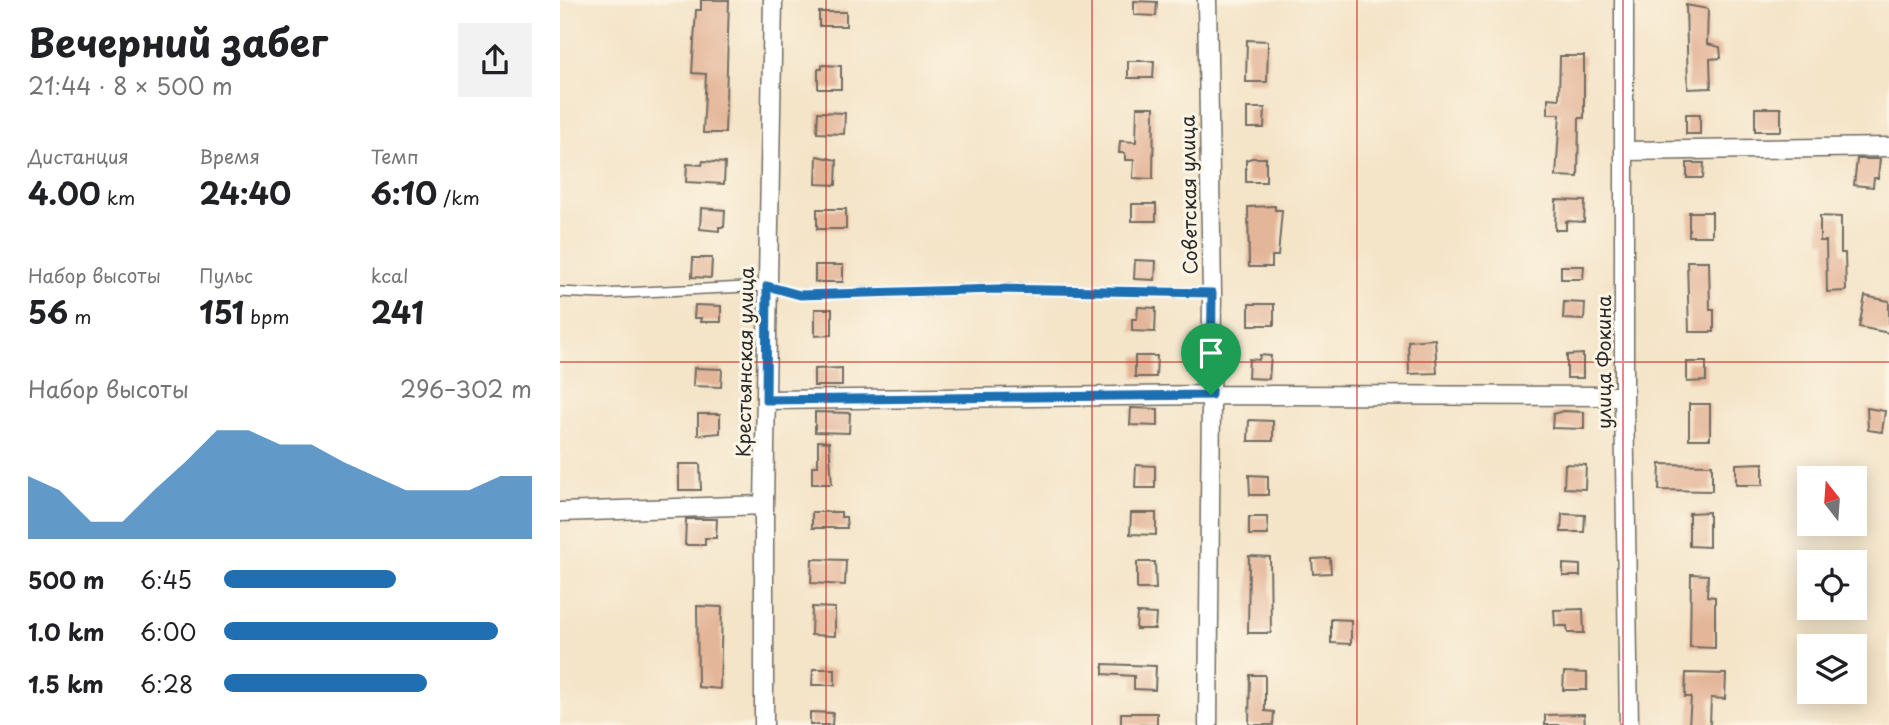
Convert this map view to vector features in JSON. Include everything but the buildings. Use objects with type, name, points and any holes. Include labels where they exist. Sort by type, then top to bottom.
[{"type":"street","name":"Крестьянская улица","points":[[764,725],[764,505],[773,0]]},
{"type":"street","name":"Советская улица","points":[[1207,0],[1212,293],[1209,725]]},
{"type":"street","name":"улица Фокина","points":[[1624,0],[1627,151],[1624,396],[1629,725]]},
{"type":"street","points":[[1627,151],[1889,147]]},
{"type":"street","points":[[766,400],[1211,395],[1624,396]]},
{"type":"street","points":[[560,512],[764,505]]},
{"type":"lane","points":[[560,292],[600,294],[767,286],[800,295],[997,289],[1212,293]]},
{"type":"route","points":[[767,286],[800,295],[997,289],[1212,293],[1211,395],[766,400],[767,286]]}]
